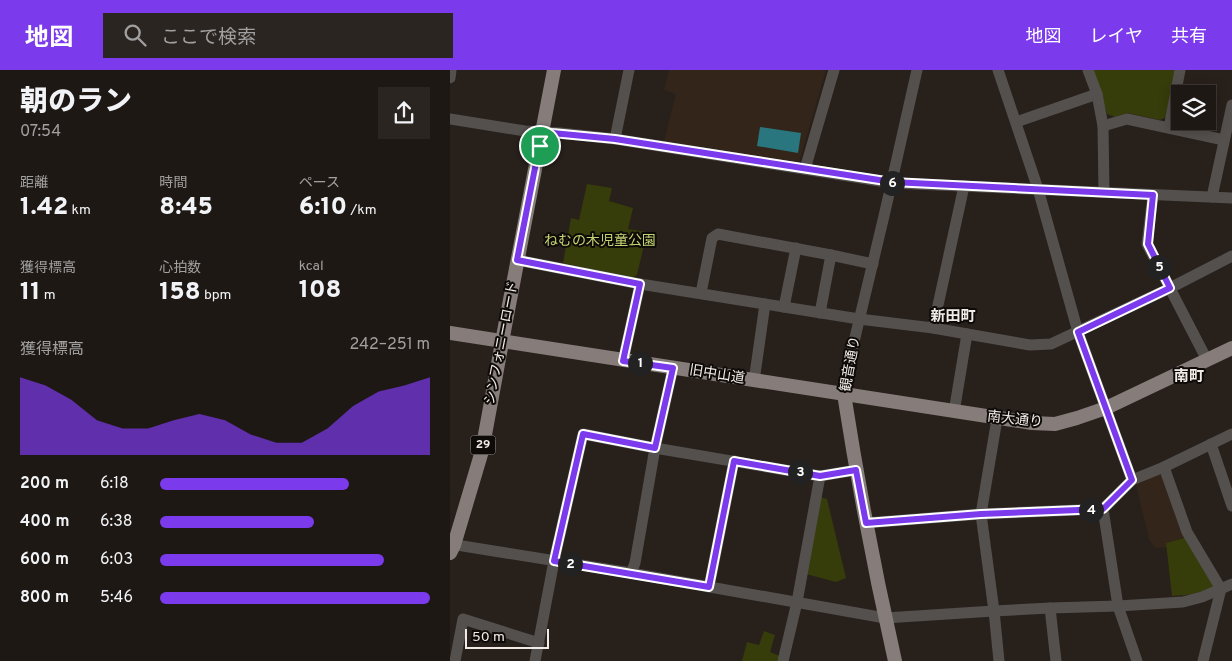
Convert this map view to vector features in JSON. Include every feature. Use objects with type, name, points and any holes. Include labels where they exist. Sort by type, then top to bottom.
[{"type":"main road","name":"シンフォニーロード","points":[[452,547],[482,451],[554,70]]},
{"type":"main road","name":"旧中山道","points":[[450,333],[844,394]]},
{"type":"main road","name":"南大通り","points":[[844,394],[1032,424],[1055,424],[1106,408],[1232,348]]},
{"type":"main road","name":"観音通り","points":[[844,394],[866,523],[895,661]]},
{"type":"street","points":[[450,78],[452,70]]},
{"type":"street","points":[[615,139],[629,70]]},
{"type":"street","points":[[806,169],[834,70]]},
{"type":"street","name":"観音通り","points":[[844,394],[847,371],[917,70]]},
{"type":"street","points":[[998,70],[1038,189],[1078,332],[1132,480]]},
{"type":"street","points":[[1088,70],[1097,94],[1103,126],[1104,192]]},
{"type":"street","points":[[1169,128],[1180,70]]},
{"type":"street","points":[[1016,122],[1097,94]]},
{"type":"street","points":[[1212,197],[1232,104]]},
{"type":"street","points":[[450,119],[525,131],[615,139],[892,182],[1232,198]]},
{"type":"street","points":[[1103,126],[1128,119],[1224,140]]},
{"type":"street","points":[[933,328],[964,186]]},
{"type":"street","points":[[1153,195],[1148,244],[1207,360]]},
{"type":"street","points":[[700,293],[712,238],[718,234],[873,264]]},
{"type":"street","points":[[784,308],[796,248]]},
{"type":"street","points":[[820,313],[831,255]]},
{"type":"street","points":[[517,260],[640,284],[784,308],[933,328],[1030,344],[1051,344],[1170,288],[1232,256]]},
{"type":"street","points":[[623,361],[640,284]]},
{"type":"street","points":[[754,381],[765,304]]},
{"type":"street","points":[[954,412],[967,334]]},
{"type":"street","points":[[631,573],[635,563],[655,448],[673,368]]},
{"type":"street","points":[[997,419],[981,514],[999,661]]},
{"type":"street","points":[[535,661],[554,561],[583,434],[820,476],[856,470]]},
{"type":"street","points":[[866,523],[981,514],[1103,509],[1132,480],[1232,434]]},
{"type":"street","points":[[1211,444],[1232,506]]},
{"type":"street","points":[[709,587],[734,461]]},
{"type":"street","points":[[1164,466],[1187,532],[1227,586]]},
{"type":"street","points":[[783,661],[797,602],[820,476]]},
{"type":"street","points":[[1103,509],[1118,606],[1137,661]]},
{"type":"street","points":[[452,547],[631,573],[885,618],[1183,602],[1202,598],[1227,586]]},
{"type":"street","points":[[1203,661],[1227,586]]},
{"type":"street","points":[[1050,608],[1056,661]]},
{"type":"street","points":[[455,661],[463,619],[539,643]]},
{"type":"shaded area","points":[[669,70],[826,70],[799,163],[664,142],[676,94],[664,90]]},
{"type":"shaded area","points":[[1159,474],[1164,476],[1188,537],[1167,543],[1167,547],[1155,548],[1149,539],[1136,485]]},
{"type":"green space","points":[[1093,70],[1174,70],[1166,117],[1160,120],[1128,113],[1115,117],[1107,114]]},
{"type":"green space","name":"ねむの木児童公園","points":[[587,184],[612,188],[609,201],[633,208],[628,229],[647,232],[637,275],[631,278],[563,263],[571,218],[579,220]]},
{"type":"green space","points":[[820,497],[827,499],[846,578],[836,582],[806,574]]},
{"type":"green space","points":[[1188,537],[1216,585],[1195,594],[1172,596],[1166,543]]},
{"type":"green space","points":[[764,631],[775,635],[770,652],[780,656],[778,661],[742,661],[747,642],[759,645]]},
{"type":"water","points":[[760,127],[801,133],[798,153],[757,146]]},
{"type":"district","name":"新田町","points":[[953,317]]},
{"type":"district","name":"南町","points":[[1189,377]]},
{"type":"route","points":[[542,132],[560,133],[615,139],[892,182],[1153,195],[1148,244],[1170,288],[1078,332],[1132,480],[1103,509],[981,514],[866,523],[856,470],[820,476],[734,461],[709,587],[554,561],[583,434],[655,448],[673,368],[623,361],[640,284],[517,260],[540,146],[542,132]]}]
